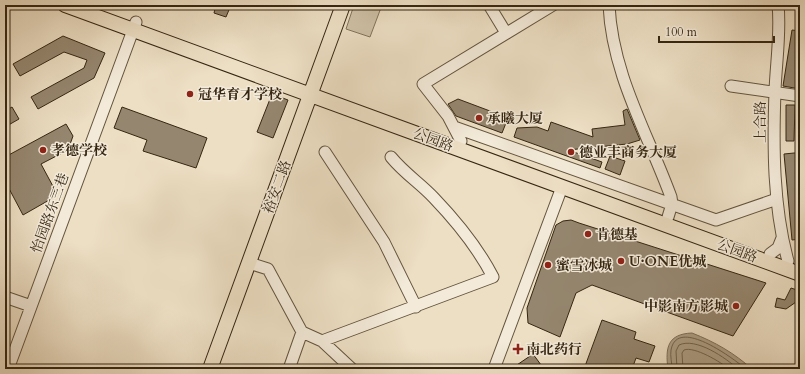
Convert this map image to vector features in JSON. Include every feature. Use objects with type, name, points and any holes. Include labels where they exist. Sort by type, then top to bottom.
[{"type":"main road","name":"公园路","points":[[65,5],[134,26],[315,92],[562,187],[800,274]]},
{"type":"main road","name":"公园路","points":[[90,5],[134,26]]},
{"type":"main road","name":"裕安二路","points":[[210,369],[252,264],[315,92],[343,5]]},
{"type":"main road","name":"裕安二路","points":[[315,92],[351,5]]},
{"type":"main road","name":"公园路","points":[[315,92],[670,210],[794,263]]},
{"type":"main road","name":"裕安二路","points":[[218,369],[252,264]]},
{"type":"street","points":[[489,5],[506,33]]},
{"type":"street","points":[[461,141],[454,127],[423,84],[552,5]]},
{"type":"street","points":[[609,5],[615,52],[649,145],[662,173],[670,210]]},
{"type":"street","name":"上合路","points":[[778,5],[774,144],[782,238],[794,263]]},
{"type":"street","name":"怡园路东三巷","points":[[8,369],[134,26]]},
{"type":"street","points":[[731,86],[800,96]]},
{"type":"street","points":[[454,127],[670,210],[716,220],[778,199]]},
{"type":"street","points":[[326,152],[384,242],[416,307]]},
{"type":"street","points":[[322,341],[493,277],[482,255],[470,240],[433,197],[404,173],[391,157]]},
{"type":"street","points":[[494,369],[562,187]]},
{"type":"street","points":[[770,254],[778,248],[782,238]]},
{"type":"street","points":[[252,264],[268,269],[302,332],[322,341],[352,369]]},
{"type":"street","points":[[5,297],[31,306]]},
{"type":"street","points":[[289,369],[302,332]]},
{"type":"shaded area","points":[[354,5],[382,5],[370,37],[346,29]]},
{"type":"water","points":[[692,333],[724,348],[752,369],[668,369],[667,354],[670,343],[678,336]]},
{"type":"building","points":[[216,5],[231,5],[226,17],[214,13]]},
{"type":"building","points":[[792,30],[800,31],[800,89],[783,86]]},
{"type":"building","points":[[63,36],[105,53],[94,78],[38,109],[31,97],[84,68],[87,60],[64,52],[20,76],[13,64]]},
{"type":"building","points":[[272,94],[288,100],[273,138],[257,132]]},
{"type":"building","name":"承曦大厦","points":[[458,99],[498,114],[496,120],[506,123],[502,133],[456,116],[448,104]]},
{"type":"building","points":[[786,105],[795,105],[794,141],[786,141]]},
{"type":"building","points":[[12,107],[19,119],[5,127],[5,111]]},
{"type":"building","points":[[122,107],[207,138],[196,168],[143,151],[147,140],[114,128]]},
{"type":"building","name":"德业丰商务大厦","points":[[627,109],[640,140],[627,144],[568,150],[602,162],[600,168],[514,137],[517,128],[537,127],[548,131],[551,122],[593,137],[592,129],[625,125],[623,111]]},
{"type":"building","points":[[66,124],[73,136],[68,150],[41,164],[55,190],[51,199],[23,215],[5,181],[5,157]]},
{"type":"building","points":[[800,153],[800,239],[792,240],[784,154]]},
{"type":"building","points":[[610,156],[625,161],[620,175],[605,169]]},
{"type":"building","name":"U·ONE优城","points":[[571,220],[766,283],[733,336],[592,285],[576,293],[560,337],[528,323],[527,308],[556,225],[563,221]]},
{"type":"building","points":[[791,288],[800,291],[796,302],[786,309],[775,307],[777,298],[785,300]]},
{"type":"building","points":[[602,320],[636,332],[634,339],[655,346],[649,362],[636,358],[632,369],[584,369]]},
{"type":"building","points":[[533,354],[544,369],[511,369]]},
{"type":"place","name":"冠华育才学校","points":[[190,94]]},
{"type":"place","name":"承曦大厦","points":[[479,118]]},
{"type":"place","name":"孝德学校","points":[[43,150]]},
{"type":"place","name":"德业丰商务大厦","points":[[571,152]]},
{"type":"place","name":"肯德基","points":[[588,234]]},
{"type":"place","name":"U·ONE优城","points":[[621,261]]},
{"type":"place","name":"蜜雪冰城","points":[[548,265]]},
{"type":"place","name":"中影南方影城","points":[[736,306]]},
{"type":"place","name":"南北药行","points":[[518,349]]}]
